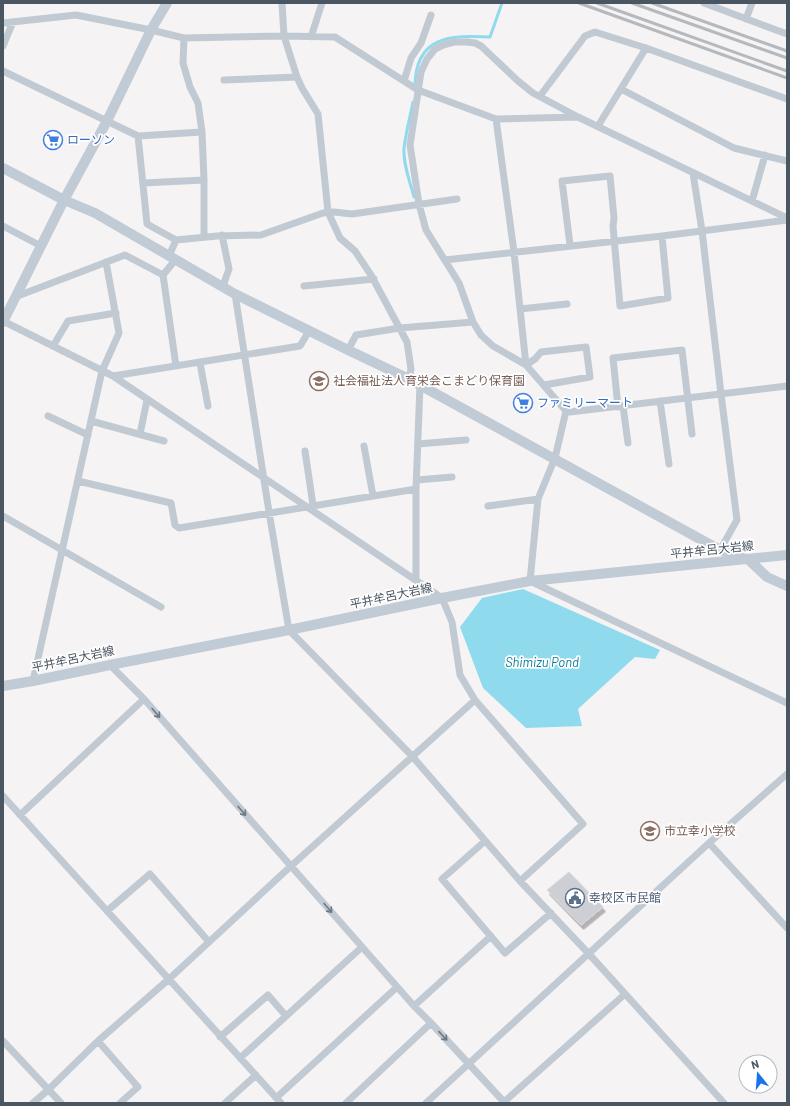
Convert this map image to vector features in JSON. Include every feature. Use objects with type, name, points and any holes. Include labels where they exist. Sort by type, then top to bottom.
[{"type":"street","points":[[166,3],[3,322],[113,376],[264,478],[310,506],[442,598],[452,622],[460,675],[475,700],[583,824],[520,881]]},
{"type":"street","points":[[282,3],[284,36],[297,77],[318,114],[328,212],[340,238],[355,251],[374,279],[407,342],[411,369],[409,379]]},
{"type":"street","points":[[311,37],[322,3]]},
{"type":"street","points":[[704,3],[787,34]]},
{"type":"street","points":[[746,19],[752,3]]},
{"type":"street","points":[[3,23],[76,15],[184,38],[284,36],[335,37],[417,90],[496,119],[578,117]]},
{"type":"street","points":[[407,83],[411,58],[421,43],[432,15]]},
{"type":"street","points":[[3,46],[13,22]]},
{"type":"street","points":[[540,96],[585,36],[595,32],[646,48],[787,99]]},
{"type":"street","points":[[184,38],[183,63],[190,87],[198,103],[202,132],[204,237]]},
{"type":"street","points":[[787,219],[578,117],[533,93],[481,46],[475,43],[454,42],[435,49],[427,59],[421,72],[417,90],[410,145],[419,204],[426,230],[459,283],[473,322],[481,335],[493,346],[526,365],[566,411],[570,412],[787,386]]},
{"type":"street","points":[[598,126],[646,48]]},
{"type":"street","points":[[3,71],[138,136],[202,132]]},
{"type":"street","points":[[224,80],[297,77]]},
{"type":"street","points":[[621,89],[734,148],[787,161]]},
{"type":"street","points":[[496,119],[514,252],[526,365]]},
{"type":"street","points":[[138,136],[147,224],[176,240],[222,235],[261,234],[308,217],[328,212],[352,214],[457,198]]},
{"type":"street","points":[[752,201],[765,155]]},
{"type":"street","points":[[3,168],[64,200],[95,213],[236,294],[409,379],[720,550],[749,560],[767,577],[787,586]]},
{"type":"street","points":[[693,174],[702,231],[737,520],[720,550]]},
{"type":"street","points":[[570,245],[562,181],[610,176],[620,306],[668,298],[662,236]]},
{"type":"street","points":[[143,183],[204,180]]},
{"type":"street","points":[[445,260],[662,236],[787,219]]},
{"type":"street","points":[[3,226],[41,246]]},
{"type":"street","points":[[222,235],[229,270],[223,286]]},
{"type":"street","points":[[176,240],[173,258],[163,275],[176,366]]},
{"type":"street","points":[[15,297],[125,255],[163,275]]},
{"type":"street","points":[[33,681],[102,371],[119,334],[106,262]]},
{"type":"street","points":[[304,286],[374,279]]},
{"type":"street","points":[[236,294],[244,355],[289,630],[412,756],[520,881],[626,994],[724,1103]]},
{"type":"street","points":[[520,309],[567,304]]},
{"type":"street","points":[[53,346],[68,321],[116,314]]},
{"type":"street","points":[[348,350],[356,335],[400,328],[473,322]]},
{"type":"street","points":[[113,376],[300,346],[310,331]]},
{"type":"street","points":[[526,365],[535,359],[541,352],[586,347],[590,377],[544,385]]},
{"type":"street","points":[[628,443],[613,358],[682,350],[692,434]]},
{"type":"street","points":[[200,363],[208,406]]},
{"type":"street","points":[[416,581],[416,489],[420,385]]},
{"type":"street","points":[[140,434],[147,400]]},
{"type":"street","points":[[660,401],[669,464]]},
{"type":"street","points":[[566,411],[555,458],[538,499],[530,581],[787,703]]},
{"type":"street","points":[[48,416],[88,435]]},
{"type":"street","points":[[91,421],[164,441]]},
{"type":"street","points":[[418,444],[466,440]]},
{"type":"street","points":[[364,446],[373,496]]},
{"type":"street","points":[[305,451],[310,506]]},
{"type":"street","points":[[417,480],[452,477]]},
{"type":"street","points":[[78,480],[171,503],[175,525],[179,528],[416,489]]},
{"type":"street","points":[[488,506],[538,499]]},
{"type":"street","points":[[3,516],[161,607]]},
{"type":"street","name":"平井牟呂大岩線","points":[[3,686],[530,581],[787,555]]},
{"type":"street","points":[[110,665],[144,699],[397,987],[470,1064],[504,1103],[626,994]]},
{"type":"street","points":[[20,814],[144,699]]},
{"type":"street","points":[[33,1103],[98,1041],[169,979],[291,866],[475,700]]},
{"type":"street","points":[[426,1103],[709,842],[787,774]]},
{"type":"street","points":[[3,796],[278,1101],[397,987]]},
{"type":"street","points":[[486,841],[442,879],[505,953],[551,913]]},
{"type":"street","points":[[709,842],[787,928]]},
{"type":"street","points":[[107,911],[150,874],[209,942]]},
{"type":"street","points":[[414,1006],[491,936]]},
{"type":"street","points":[[240,1058],[362,947]]},
{"type":"street","points":[[220,1036],[268,995],[286,1016]]},
{"type":"street","points":[[346,1103],[431,1023]]},
{"type":"street","points":[[3,1041],[61,1103]]},
{"type":"street","points":[[98,1041],[138,1087],[120,1103]]},
{"type":"street","points":[[225,1103],[256,1075]]},
{"type":"water","name":"Shimizu Pond","points":[[523,589],[660,650],[655,659],[635,657],[578,709],[582,726],[526,728],[483,688],[460,627],[482,598]]},
{"type":"building","name":"幸校区市民館","points":[[569,872],[603,907],[581,925],[547,890]]},
{"type":"waterway","points":[[415,87],[417,70],[421,57],[428,48],[449,38],[475,36],[490,37],[502,3]]},
{"type":"waterway","points":[[413,102],[404,154],[407,173],[414,197]]},
{"type":"railway","points":[[579,3],[787,78]]},
{"type":"railway","points":[[597,3],[787,71]]},
{"type":"railway","points":[[632,3],[787,58]]},
{"type":"railway","points":[[652,3],[787,51]]},
{"type":"place","name":"ローソン","points":[[53,140]]},
{"type":"place","name":"社会福祉法人育栄会こまどり保育園","points":[[319,381]]},
{"type":"place","name":"ファミリーマート","points":[[523,403]]},
{"type":"place","name":"市立幸小学校","points":[[650,831]]},
{"type":"place","name":"幸校区市民館","points":[[575,898]]}]
